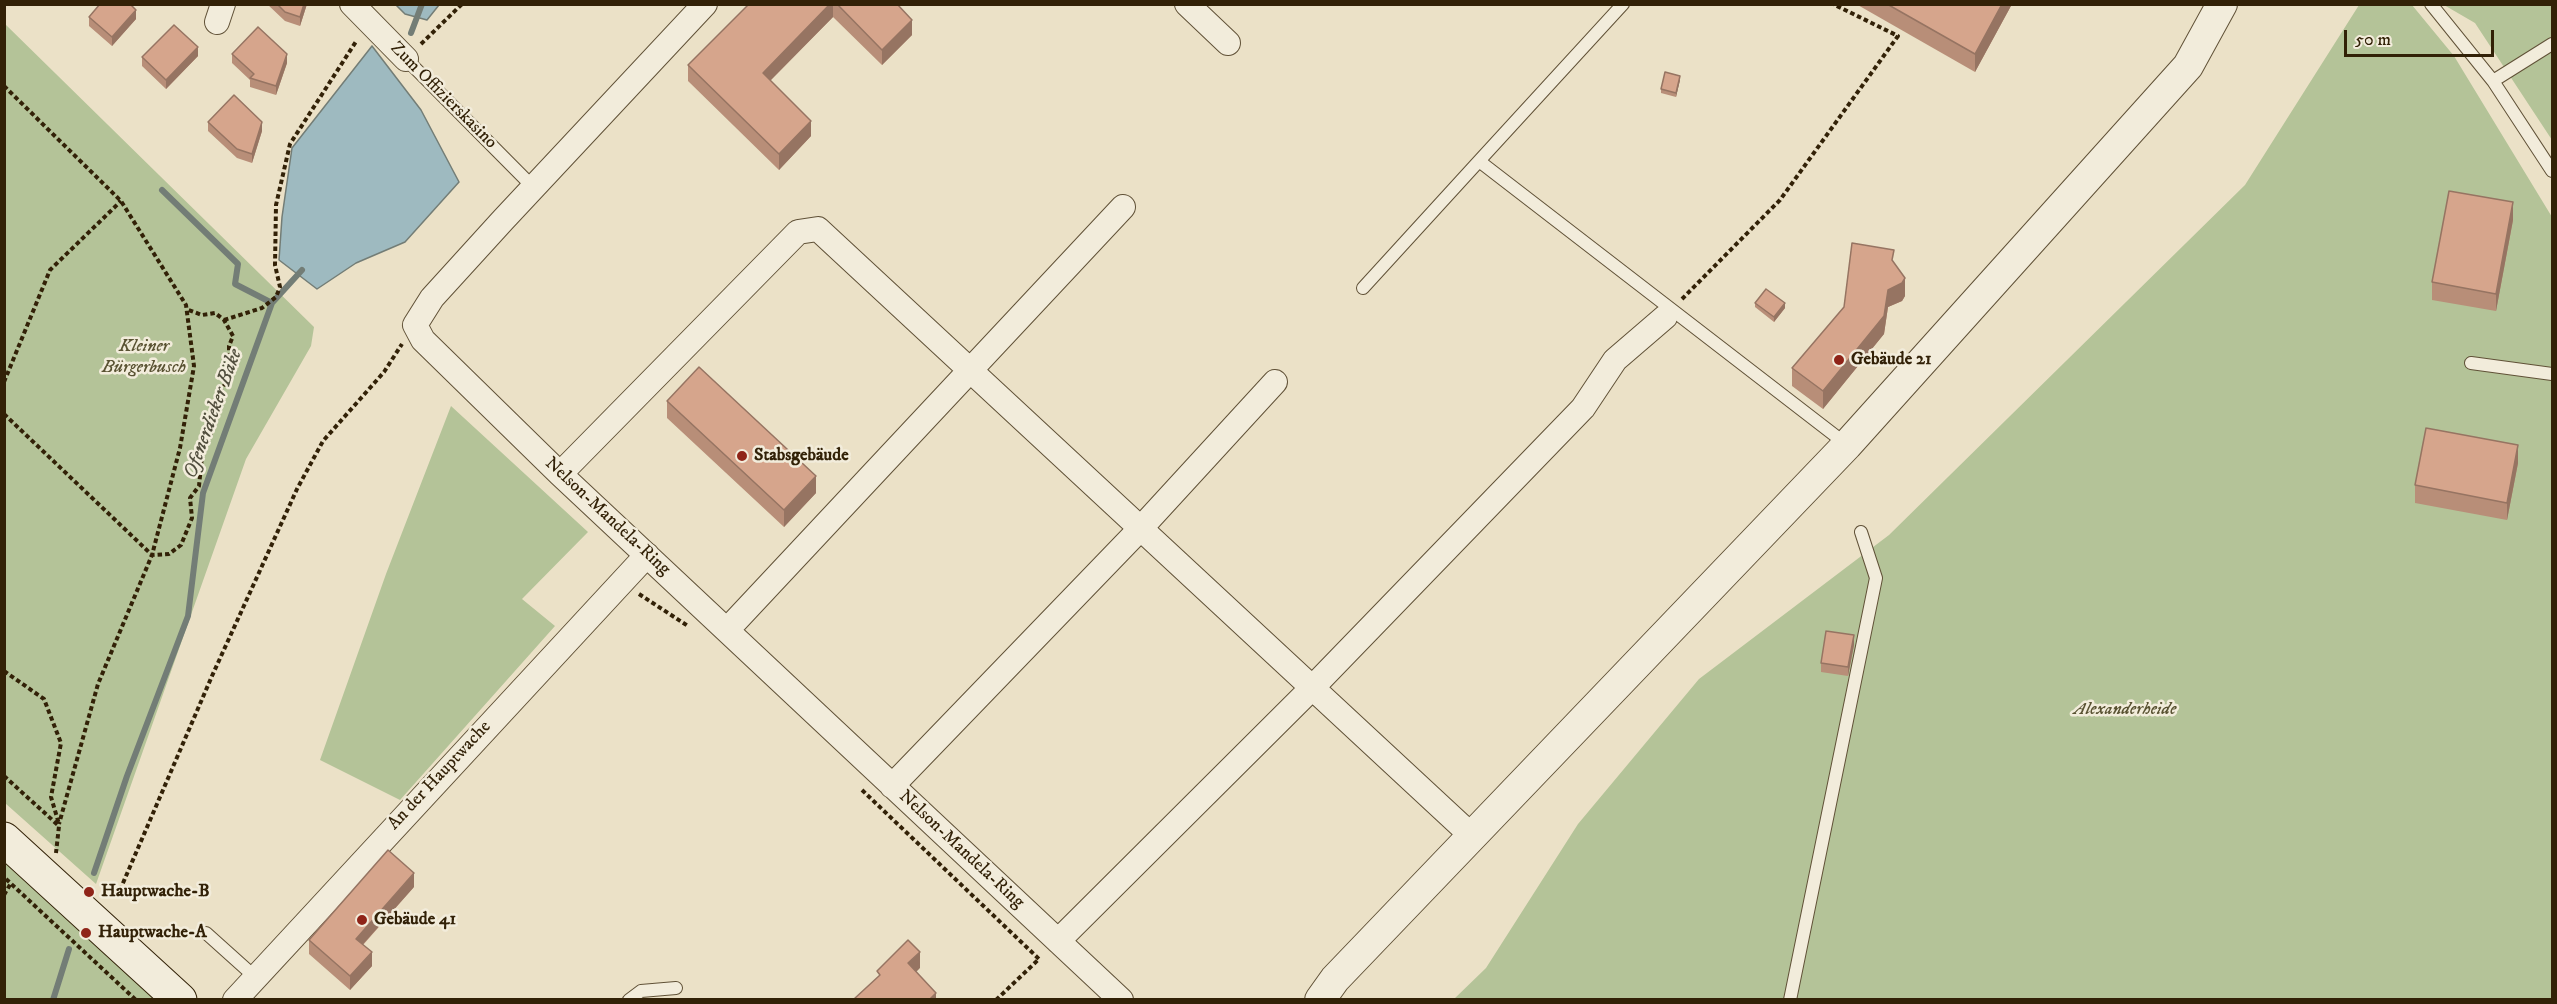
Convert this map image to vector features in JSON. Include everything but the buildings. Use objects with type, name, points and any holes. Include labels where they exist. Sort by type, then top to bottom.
[{"type":"main road","points":[[4,839],[180,999]]},
{"type":"street","name":"Zum Offizierskasino","points":[[352,4],[406,59]]},
{"type":"street","points":[[415,325],[432,298],[705,4]]},
{"type":"street","points":[[1187,4],[1228,43]]},
{"type":"street","points":[[1320,999],[1472,836],[1847,445],[2188,66],[2222,4]]},
{"type":"street","points":[[727,630],[1123,207]]},
{"type":"street","points":[[560,474],[798,232],[818,229],[1472,836]]},
{"type":"street","points":[[1058,940],[1312,688],[1583,408],[1615,360],[1665,316]]},
{"type":"street","name":"Nelson-Mandela-Ring","points":[[415,325],[423,340],[560,474],[1121,999]]},
{"type":"street","points":[[892,786],[1141,528],[1275,382]]},
{"type":"street","name":"An der Hauptwache","points":[[235,999],[647,555]]},
{"type":"lane","points":[[1363,288],[1623,4]]},
{"type":"lane","points":[[2431,4],[2493,81],[2553,171]]},
{"type":"lane","points":[[2493,81],[2553,44]]},
{"type":"lane","name":"Zum Offizierskasino","points":[[406,59],[533,187]]},
{"type":"lane","points":[[1479,161],[1847,445]]},
{"type":"lane","points":[[2470,363],[2553,374]]},
{"type":"lane","points":[[1790,999],[1876,578],[1861,532]]},
{"type":"lane","points":[[206,933],[255,977]]},
{"type":"lane","points":[[629,999],[641,992],[676,988]]},
{"type":"path","points":[[406,59],[462,4]]},
{"type":"path","points":[[1665,316],[1780,200],[1898,36],[1833,4]]},
{"type":"path","points":[[224,320],[262,308],[276,297],[280,287],[274,265],[276,205],[290,144],[369,21]]},
{"type":"path","points":[[4,86],[121,201],[186,309],[194,366],[180,448],[152,555],[98,684],[59,826]]},
{"type":"path","points":[[4,382],[50,270],[121,201]]},
{"type":"path","points":[[4,414],[152,555],[169,554],[181,545],[192,518],[190,498],[199,486],[204,446],[210,437],[222,391],[229,378],[229,346],[233,336],[224,320],[214,313],[202,315],[186,309]]},
{"type":"path","points":[[117,897],[212,676],[297,489],[323,441],[384,372],[415,325]]},
{"type":"path","points":[[621,582],[696,631]]},
{"type":"path","points":[[4,671],[44,699],[61,743],[51,797],[59,826]]},
{"type":"path","points":[[4,776],[59,826]]},
{"type":"path","points":[[860,788],[1039,959]]},
{"type":"path","points":[[4,876],[9,884],[136,999]]},
{"type":"path","points":[[996,999],[1058,940]]},
{"type":"green space","name":"Alexanderheide","points":[[2359,5],[2412,5],[2454,56],[2552,217],[2552,999],[1453,1000],[1486,968],[1578,824],[1699,679],[1889,535],[2245,185]]},
{"type":"green space","points":[[2444,5],[2552,5],[2552,140],[2475,23]]},
{"type":"green space","name":"Kleiner Bürgerbusch","points":[[4,23],[314,327],[311,346],[246,459],[96,884],[5,803]]},
{"type":"green space","points":[[451,406],[588,532],[522,599],[555,626],[400,800],[320,760],[386,574]]},
{"type":"green space","points":[[4,860],[180,999],[5,999]]},
{"type":"water","points":[[396,5],[439,5],[427,20],[405,14]]},
{"type":"water","points":[[372,46],[421,110],[459,182],[405,242],[356,263],[317,289],[279,260],[282,217],[292,148]]},
{"type":"waterway","name":"Ofenerdieker Bäke","points":[[411,33],[422,4]]},
{"type":"waterway","points":[[162,190],[238,264],[235,284],[272,303]]},
{"type":"waterway","name":"Ofenerdieker Bäke","points":[[94,873],[127,776],[188,616],[203,493],[272,303],[302,270]]},
{"type":"waterway","name":"Ofenerdieker Bäke","points":[[53,1000],[69,949]]},
{"type":"place","name":"Gebäude 21","points":[[1839,360]]},
{"type":"place","name":"Stabsgebäude","points":[[742,456]]},
{"type":"place","name":"Hauptwache-B","points":[[89,892]]},
{"type":"place","name":"Gebäude 41","points":[[362,920]]},
{"type":"place","name":"Hauptwache-A","points":[[86,933]]}]
